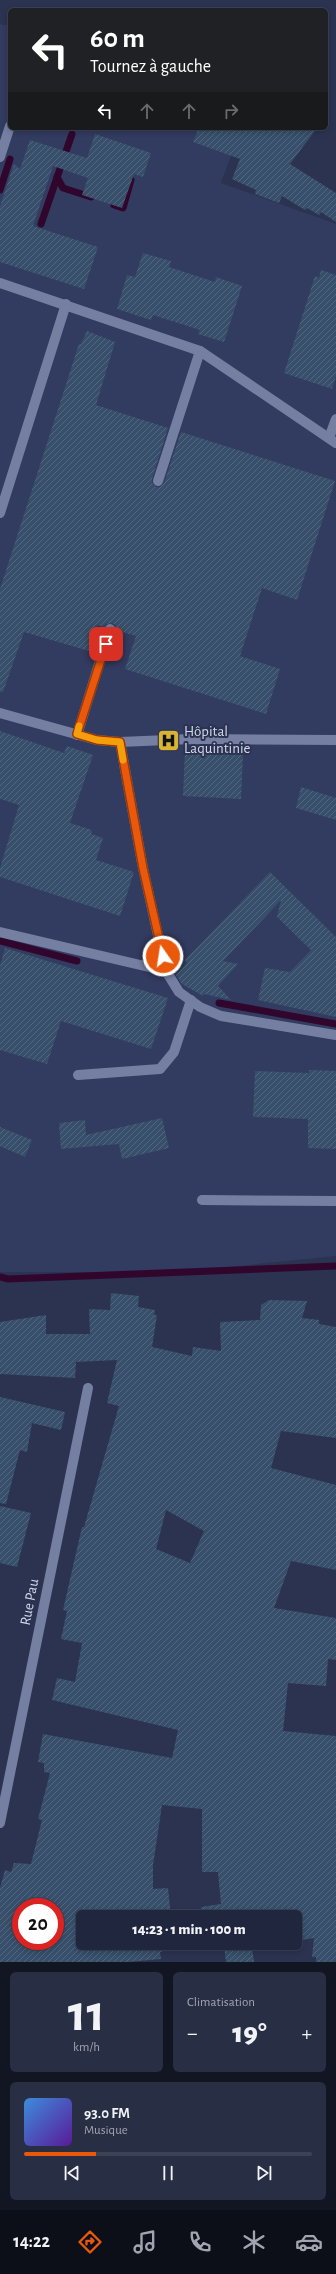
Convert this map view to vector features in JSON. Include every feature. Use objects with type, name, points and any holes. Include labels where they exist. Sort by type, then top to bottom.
[{"type":"street","points":[[0,157],[9,130]]},
{"type":"street","points":[[0,283],[66,304],[200,351],[333,440],[336,418]]},
{"type":"street","points":[[0,513],[66,304]]},
{"type":"street","points":[[158,481],[200,351]]},
{"type":"street","points":[[77,734],[110,629]]},
{"type":"street","points":[[0,713],[97,740],[120,742],[191,739],[336,740]]},
{"type":"street","points":[[120,742],[143,868],[166,971],[179,992],[200,1007],[221,1016],[336,1035]]},
{"type":"street","points":[[0,932],[166,971]]},
{"type":"street","points":[[78,1075],[160,1069],[174,1052],[190,1000]]},
{"type":"street","points":[[202,1200],[336,1201]]},
{"type":"street","name":"Rue Pau","points":[[0,1823],[88,1388]]},
{"type":"shaded area","name":"Hôpital Laquintinie","points":[[0,24],[8,26],[8,130],[240,130],[221,183],[336,224],[336,1256],[179,1272],[0,1272]]},
{"type":"building","points":[[198,130],[316,130],[290,164],[336,193],[336,222],[321,212],[319,215],[307,208],[305,210],[282,196],[279,203],[255,194],[256,190],[232,179],[240,159],[193,142]]},
{"type":"building","points":[[95,134],[151,153],[143,177],[134,174],[122,208],[82,195],[88,178],[53,166],[33,226],[98,247],[84,289],[0,262],[0,206],[14,164],[20,169],[30,140],[87,158]]},
{"type":"building","points":[[143,253],[171,261],[169,267],[215,282],[216,277],[242,286],[224,342],[198,334],[200,330],[153,315],[151,320],[117,309],[127,275],[135,277]]},
{"type":"building","points":[[321,270],[336,275],[336,376],[332,389],[284,373],[315,276],[319,278]]},
{"type":"building","points":[[87,331],[115,342],[96,405],[168,428],[152,479],[152,483],[156,487],[160,487],[164,483],[181,432],[335,481],[297,600],[262,588],[240,656],[280,669],[266,714],[125,669],[136,636],[116,630],[115,625],[112,623],[106,624],[104,627],[97,625],[89,651],[24,632],[3,692],[0,692],[0,589],[79,344],[81,344]]},
{"type":"building","points":[[0,731],[64,753],[67,746],[93,755],[70,823],[92,830],[91,834],[103,838],[96,860],[134,872],[120,916],[0,877],[0,868],[19,805],[0,799]]},
{"type":"building","points":[[185,751],[243,753],[241,799],[183,796]]},
{"type":"building","points":[[301,787],[336,798],[336,820],[296,808]]},
{"type":"building","points":[[270,872],[336,937],[336,1017],[258,1000],[265,968],[290,972],[311,950],[277,917],[281,900],[223,961],[238,964],[218,986],[231,1000],[204,994],[203,996],[182,984],[176,975],[187,963],[185,960]]},
{"type":"building","points":[[5,948],[168,998],[151,1049],[61,1021],[47,1064],[0,1050],[0,966]]},
{"type":"building","points":[[309,1070],[336,1071],[336,1149],[308,1148],[308,1119],[253,1117],[255,1071],[309,1073]]},
{"type":"building","points":[[162,1118],[169,1148],[122,1159],[119,1144],[61,1149],[59,1123],[85,1120],[86,1135]]},
{"type":"building","points":[[0,1127],[32,1140],[25,1157],[0,1146]]},
{"type":"building","points":[[111,1293],[139,1296],[138,1307],[155,1310],[154,1315],[157,1315],[152,1347],[192,1356],[193,1347],[221,1351],[220,1322],[260,1320],[261,1305],[269,1300],[307,1301],[302,1318],[319,1320],[319,1324],[336,1327],[336,1438],[281,1431],[271,1468],[336,1485],[336,1570],[291,1561],[274,1608],[336,1618],[336,1660],[328,1659],[326,1686],[288,1683],[283,1731],[336,1736],[336,1962],[316,1962],[316,1957],[312,1957],[314,1938],[302,1940],[302,1910],[201,1910],[201,1907],[221,1904],[218,1872],[202,1872],[202,1809],[162,1805],[153,1865],[153,1889],[168,1888],[170,1910],[76,1910],[76,1950],[169,1950],[160,1952],[161,1959],[128,1962],[0,1962],[0,1888],[5,1870],[11,1872],[14,1863],[31,1864],[42,1820],[38,1819],[50,1773],[44,1772],[44,1763],[38,1762],[43,1734],[172,1758],[178,1730],[52,1700],[57,1678],[75,1682],[82,1643],[61,1639],[67,1611],[63,1610],[82,1527],[84,1527],[119,1406],[107,1403],[117,1360],[76,1362],[75,1378],[0,1374],[0,1322],[46,1315],[46,1334],[90,1334],[89,1309],[110,1310]],"holes":[[[166,1510],[204,1531],[190,1563],[156,1549]]]},
{"type":"building","points":[[0,1397],[65,1412],[61,1430],[32,1423],[27,1452],[20,1450],[6,1504],[0,1503]]},
{"type":"building","points":[[0,1506],[31,1513],[17,1567],[0,1563]]},
{"type":"building","points":[[224,1950],[252,1950],[254,1962],[226,1962]]},
{"type":"waterway","points":[[41,224],[72,134]]},
{"type":"waterway","points":[[0,190],[10,159]]},
{"type":"waterway","points":[[57,177],[63,188],[91,197]]},
{"type":"waterway","points":[[114,205],[123,208],[131,180]]},
{"type":"waterway","points":[[0,941],[77,961]]},
{"type":"waterway","points":[[219,1003],[336,1024]]},
{"type":"waterway","points":[[0,1277],[8,1279],[336,1266]]},
{"type":"slow traffic","points":[[79,726],[77,734],[97,740],[120,742],[123,760]]},
{"type":"place","name":"Hôpital Laquintinie","points":[[168,740]]},
{"type":"route","points":[[106,644],[77,734],[97,740],[120,742],[143,868],[163,956]]}]
